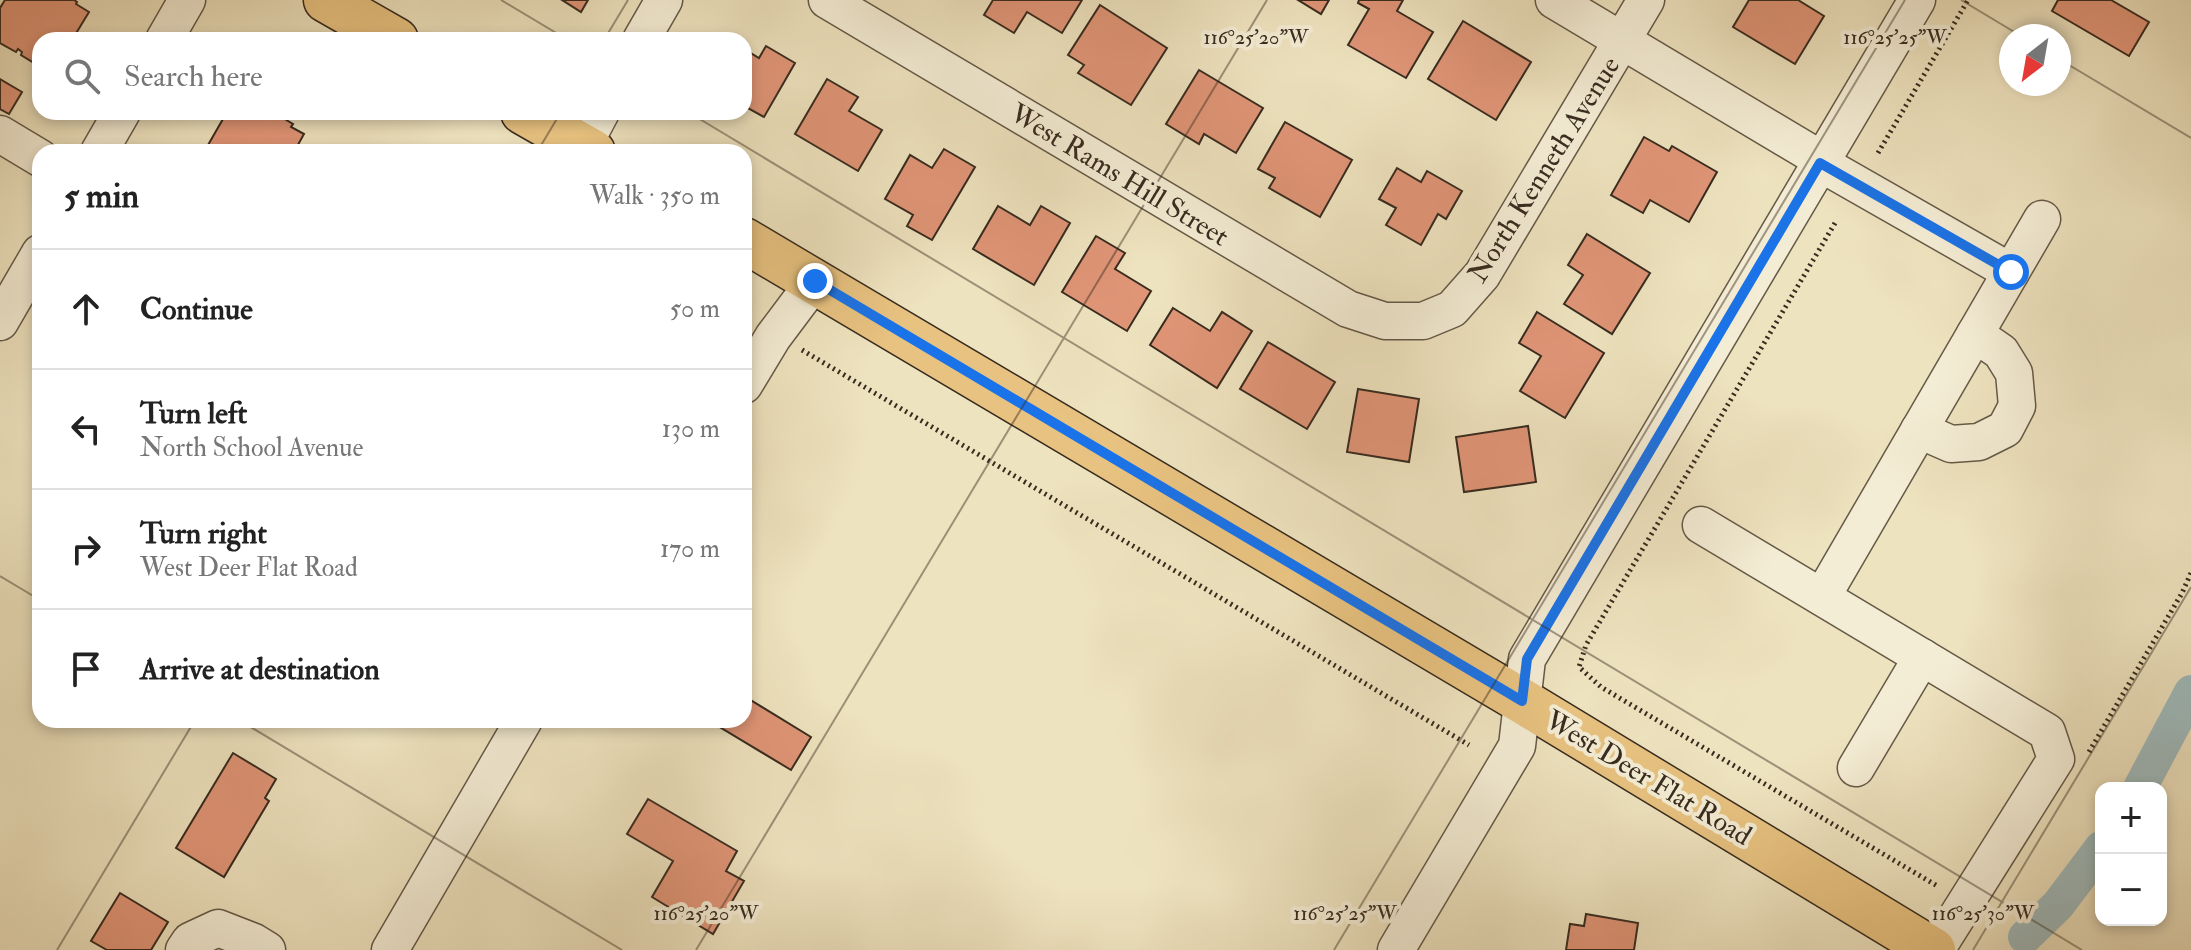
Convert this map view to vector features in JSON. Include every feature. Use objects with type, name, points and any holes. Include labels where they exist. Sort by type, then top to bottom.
[{"type":"main road","points":[[326,0],[382,32]]},
{"type":"main road","points":[[545,120],[593,137]]},
{"type":"main road","name":"West Deer Flat Road","points":[[752,245],[1935,950]]},
{"type":"street","points":[[169,32],[187,0]]},
{"type":"street","points":[[646,32],[664,0]]},
{"type":"street","name":"West Rams Hill Street","points":[[827,0],[1348,309],[1385,321],[1423,321]]},
{"type":"street","points":[[1554,0],[1821,162],[2011,272]]},
{"type":"street","name":"North Kenneth Avenue","points":[[1423,321],[1452,309],[1482,275],[1646,0]]},
{"type":"street","points":[[1396,950],[1517,746],[1527,659],[1917,0]]},
{"type":"street","points":[[104,144],[117,120]]},
{"type":"street","points":[[0,134],[32,153]]},
{"type":"street","points":[[1822,597],[2042,219]]},
{"type":"street","points":[[0,322],[32,267]]},
{"type":"street","points":[[752,372],[773,337],[815,281]]},
{"type":"street","points":[[1919,430],[1951,444],[1979,442],[2005,429],[2017,406],[2014,373],[2001,352],[1975,334]]},
{"type":"street","points":[[1701,525],[2047,732],[2056,759],[1935,950]]},
{"type":"street","points":[[1856,768],[1922,657]]},
{"type":"street","points":[[390,950],[519,728]]},
{"type":"street","points":[[184,950],[190,941],[218,928],[267,950]]},
{"type":"path","points":[[1878,153],[1968,0]]},
{"type":"path","points":[[1835,223],[1586,645],[1579,667],[1601,687],[1943,890]]},
{"type":"path","points":[[773,337],[798,347],[1469,745]]},
{"type":"path","points":[[2087,756],[2191,573]]},
{"type":"building","points":[[5,0],[74,0],[89,12],[77,32],[32,32],[32,62],[21,55],[18,49],[16,52],[0,43],[0,8]]},
{"type":"building","points":[[562,0],[588,0],[581,12]]},
{"type":"building","points":[[993,0],[1082,0],[1062,33],[1027,12],[1014,33],[984,15]]},
{"type":"building","points":[[1298,0],[1329,0],[1321,14]]},
{"type":"building","points":[[1359,0],[1403,0],[1397,11],[1433,32],[1406,78],[1348,45],[1369,9],[1358,3]]},
{"type":"building","points":[[1749,0],[1798,0],[1824,16],[1795,64],[1733,27]]},
{"type":"building","points":[[2058,0],[2111,0],[2149,22],[2129,56],[2052,11]]},
{"type":"building","points":[[1100,5],[1167,48],[1131,105],[1078,73],[1084,65],[1068,55]]},
{"type":"building","points":[[1463,21],[1531,62],[1496,120],[1428,79]]},
{"type":"building","points":[[766,46],[795,63],[764,117],[752,110],[752,54],[759,58]]},
{"type":"building","points":[[1199,70],[1263,108],[1236,153],[1204,134],[1199,144],[1166,124]]},
{"type":"building","points":[[0,79],[22,92],[9,114],[0,109]]},
{"type":"building","points":[[827,79],[858,97],[849,111],[882,130],[858,171],[795,134]]},
{"type":"building","points":[[222,120],[286,120],[293,124],[291,127],[304,134],[298,144],[209,144]]},
{"type":"building","points":[[1285,122],[1352,160],[1320,217],[1269,188],[1275,178],[1258,169]]},
{"type":"building","points":[[1644,137],[1669,151],[1672,146],[1717,172],[1689,222],[1650,200],[1643,213],[1611,195]]},
{"type":"building","points":[[944,149],[975,167],[932,240],[907,226],[913,215],[885,199],[910,155],[932,168]]},
{"type":"building","points":[[1397,168],[1421,182],[1427,171],[1462,191],[1446,219],[1438,214],[1421,245],[1386,225],[1396,208],[1379,199]]},
{"type":"building","points":[[998,206],[1030,225],[1041,206],[1070,223],[1034,285],[973,249]]},
{"type":"building","points":[[1587,234],[1650,273],[1612,334],[1564,304],[1583,275],[1568,265]]},
{"type":"building","points":[[1096,236],[1125,253],[1115,269],[1151,291],[1127,331],[1062,292]]},
{"type":"building","points":[[1173,308],[1210,331],[1222,312],[1252,331],[1217,388],[1150,345]]},
{"type":"building","points":[[1537,312],[1604,353],[1565,418],[1520,391],[1541,356],[1519,343]]},
{"type":"building","points":[[1268,342],[1335,382],[1307,429],[1240,389]]},
{"type":"building","points":[[1358,389],[1419,399],[1409,462],[1347,452]]},
{"type":"building","points":[[1528,426],[1536,482],[1464,492],[1456,437]]},
{"type":"building","points":[[752,701],[811,737],[791,770],[721,728],[752,728]]},
{"type":"building","points":[[233,753],[276,779],[265,798],[269,801],[224,877],[176,848]]},
{"type":"building","points":[[648,799],[737,851],[726,871],[744,881],[713,934],[652,897],[673,861],[627,834]]},
{"type":"building","points":[[120,893],[168,922],[151,950],[107,950],[91,941]]},
{"type":"building","points":[[1586,914],[1638,923],[1634,950],[1566,950],[1570,924],[1584,926]]},
{"type":"waterway","points":[[2143,782],[2191,692]]},
{"type":"waterway","points":[[2025,937],[2058,905],[2096,854]]},
{"type":"route","points":[[815,281],[1522,701],[1527,659],[1820,163],[2011,272]]}]
